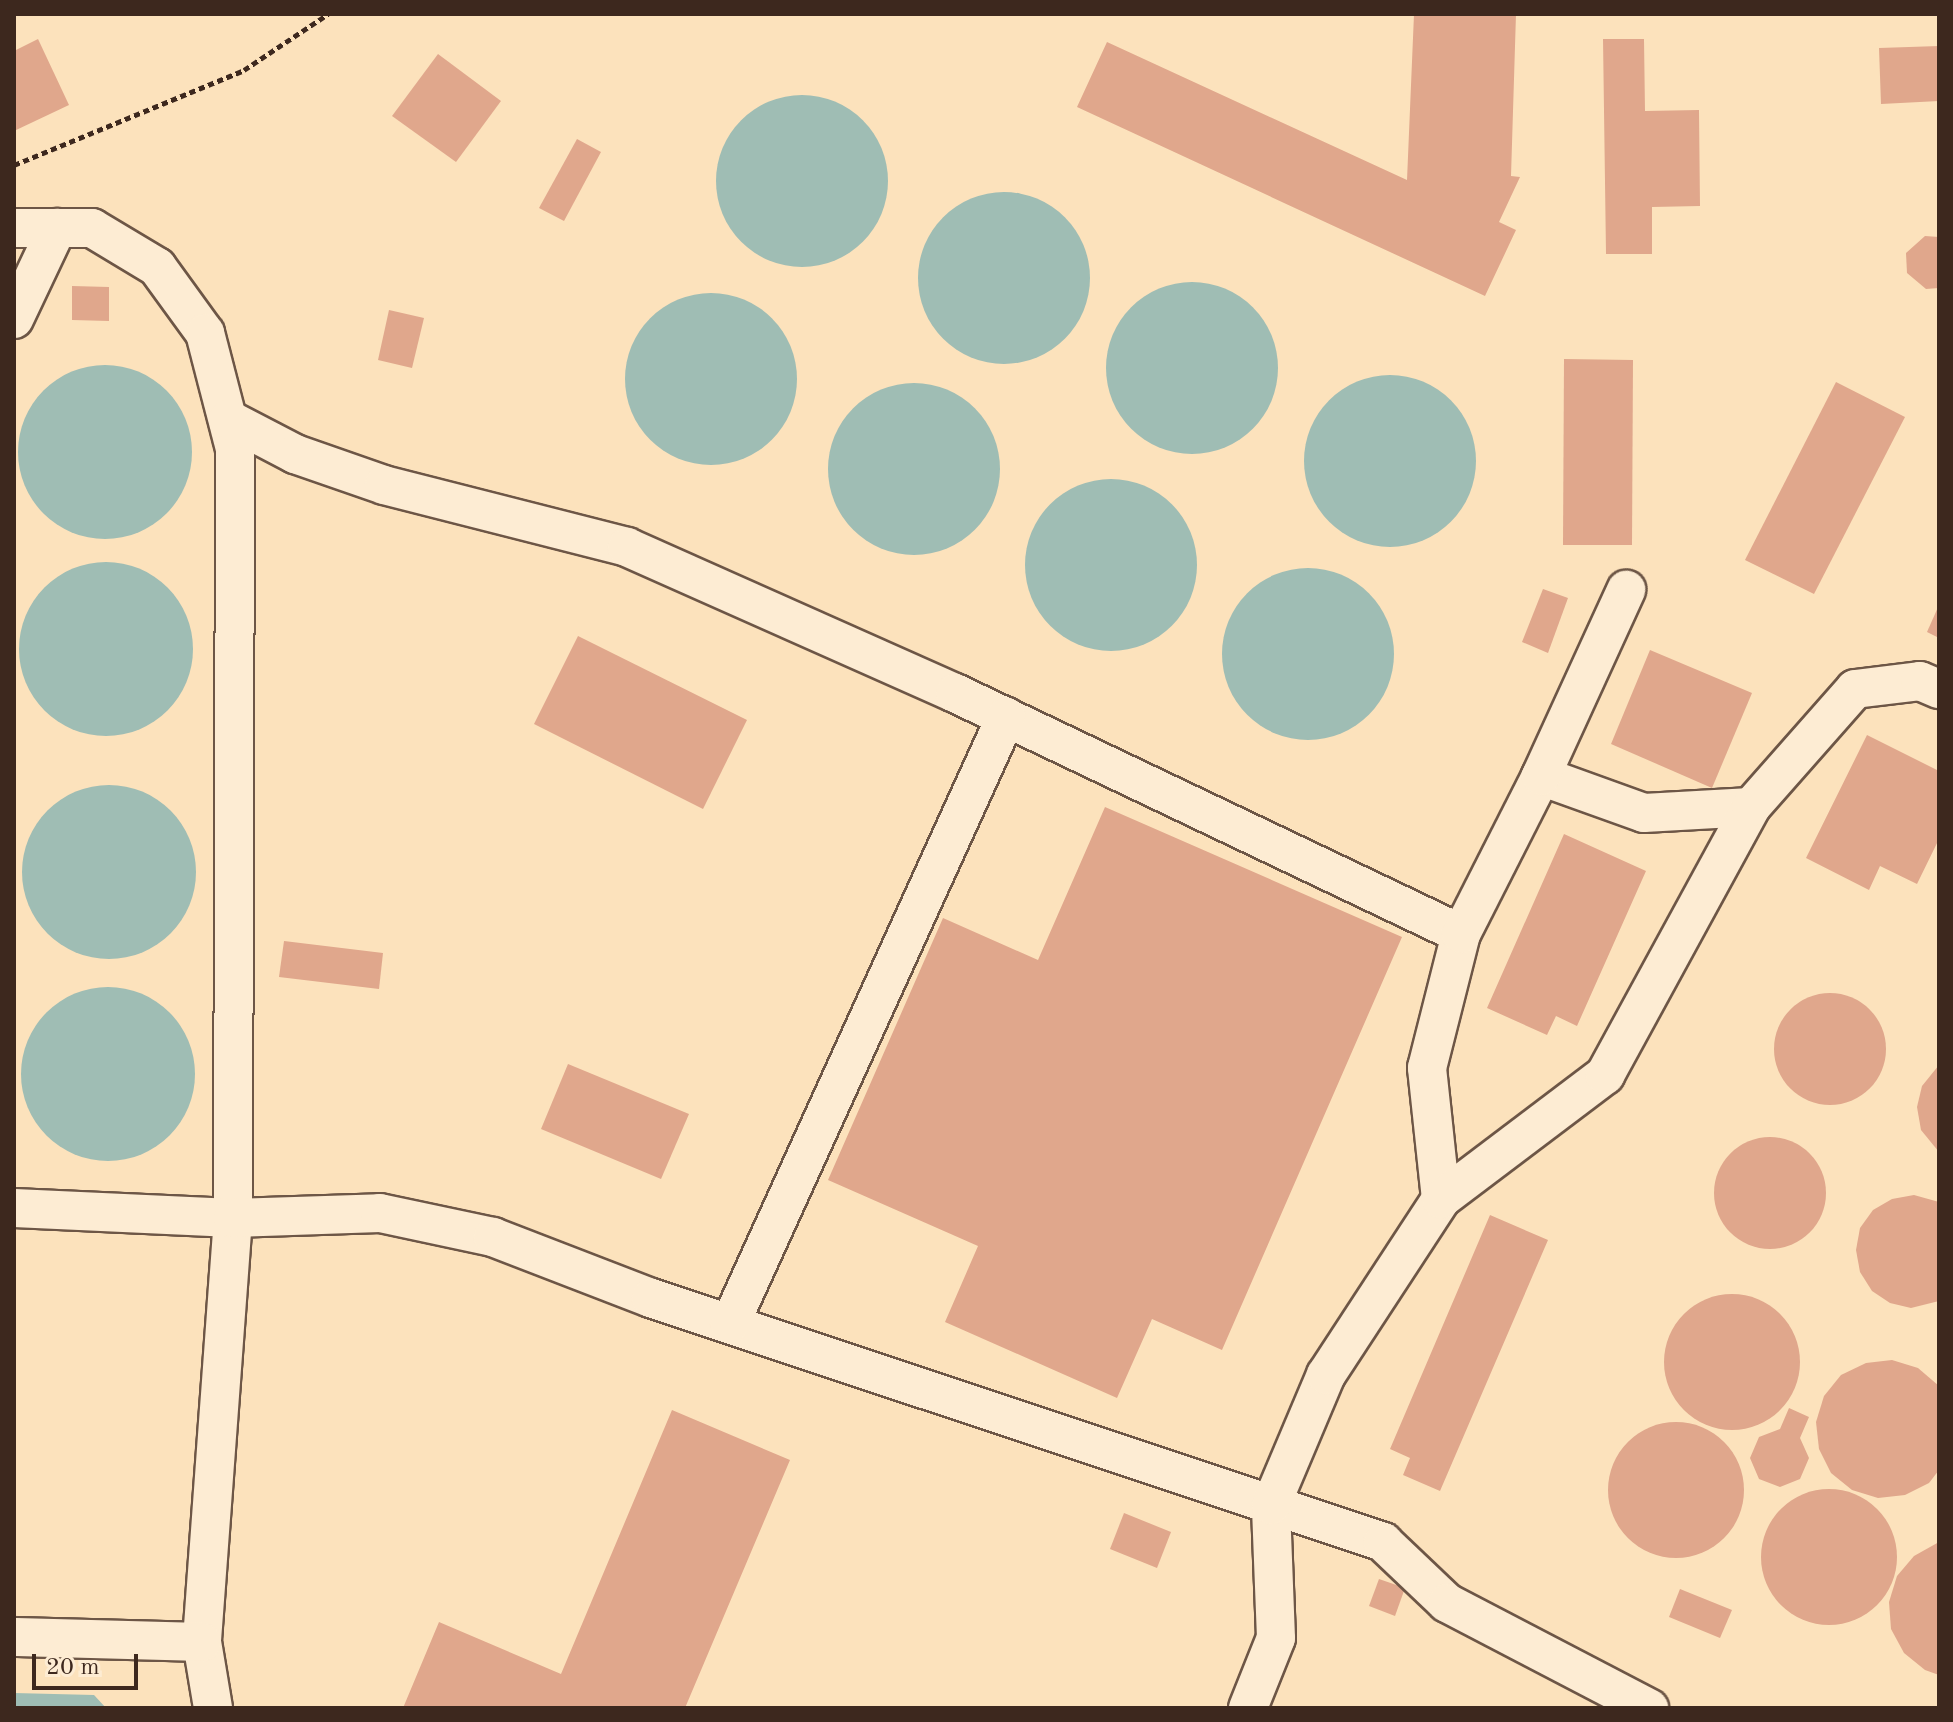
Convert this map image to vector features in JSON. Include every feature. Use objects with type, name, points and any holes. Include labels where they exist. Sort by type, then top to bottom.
[{"type":"lane","points":[[14,228],[92,228],[157,267],[205,333],[235,449],[233,1218],[202,1642],[213,1708]]},
{"type":"lane","points":[[14,319],[57,228]]},
{"type":"lane","points":[[228,419],[295,454],[384,485],[627,547],[1006,717],[1461,934]]},
{"type":"lane","points":[[1441,1199],[1427,1068],[1461,934],[1541,776],[1626,590]]},
{"type":"lane","points":[[1248,1708],[1276,1638],[1271,1505],[1326,1375],[1441,1199],[1605,1075],[1751,807],[1855,689],[1920,681],[1939,689]]},
{"type":"lane","points":[[730,1324],[1006,717]]},
{"type":"lane","points":[[1541,776],[1644,813],[1751,807]]},
{"type":"lane","points":[[14,1208],[233,1218],[380,1213],[493,1237],[651,1298],[1383,1542],[1447,1603],[1649,1708]]},
{"type":"lane","points":[[14,1637],[202,1642]]},
{"type":"path","points":[[14,165],[244,70],[328,14]]},
{"type":"water","points":[[802,95],[835,102],[863,120],[881,148],[888,181],[881,214],[863,242],[835,260],[802,267],[769,260],[741,242],[723,214],[716,181],[723,148],[741,120],[769,102]]},
{"type":"water","points":[[1004,192],[1037,199],[1065,217],[1083,245],[1090,278],[1083,311],[1065,339],[1037,357],[1004,364],[971,357],[943,339],[925,311],[918,278],[925,245],[943,217],[971,199]]},
{"type":"water","points":[[1192,282],[1225,289],[1253,307],[1271,335],[1278,368],[1271,401],[1253,429],[1225,447],[1192,454],[1159,447],[1131,429],[1113,401],[1106,368],[1113,335],[1131,307],[1159,289]]},
{"type":"water","points":[[711,293],[744,300],[772,318],[790,346],[797,379],[790,412],[772,440],[744,458],[711,465],[678,458],[650,440],[632,412],[625,379],[632,346],[650,318],[678,300]]},
{"type":"water","points":[[105,365],[138,372],[166,391],[185,419],[192,452],[185,485],[166,513],[138,532],[105,539],[72,532],[44,513],[25,485],[18,452],[25,419],[44,391],[72,372]]},
{"type":"water","points":[[1390,375],[1423,382],[1451,400],[1469,428],[1476,461],[1469,494],[1451,522],[1423,540],[1390,547],[1357,540],[1329,522],[1311,494],[1304,461],[1311,428],[1329,400],[1357,382]]},
{"type":"water","points":[[914,383],[947,390],[975,408],[993,436],[1000,469],[993,502],[975,530],[947,548],[914,555],[881,548],[853,530],[835,502],[828,469],[835,436],[853,408],[881,390]]},
{"type":"water","points":[[1111,479],[1144,486],[1172,504],[1190,532],[1197,565],[1190,598],[1172,626],[1144,644],[1111,651],[1078,644],[1050,626],[1032,598],[1025,565],[1032,532],[1050,504],[1078,486]]},
{"type":"water","points":[[106,562],[139,569],[167,588],[186,616],[193,649],[186,682],[167,710],[139,729],[106,736],[73,729],[45,710],[26,682],[19,649],[26,616],[45,588],[73,569]]},
{"type":"water","points":[[1308,568],[1341,575],[1369,593],[1387,621],[1394,654],[1387,687],[1369,715],[1341,733],[1308,740],[1275,733],[1247,715],[1229,687],[1222,654],[1229,621],[1247,593],[1275,575]]},
{"type":"water","points":[[109,785],[142,792],[170,811],[189,839],[196,872],[189,905],[170,933],[142,952],[109,959],[76,952],[48,933],[29,905],[22,872],[29,839],[48,811],[76,792]]},
{"type":"water","points":[[108,987],[141,994],[169,1013],[188,1041],[195,1074],[188,1107],[169,1135],[141,1154],[108,1161],[75,1154],[47,1135],[28,1107],[21,1074],[28,1041],[47,1013],[75,994]]},
{"type":"water","points":[[14,1693],[94,1695],[106,1708],[14,1708]]},
{"type":"building","points":[[1414,14],[1516,14],[1511,176],[1520,177],[1499,222],[1516,230],[1485,296],[1077,107],[1107,42],[1407,180]]},
{"type":"building","points":[[38,39],[69,105],[14,131],[14,51]]},
{"type":"building","points":[[1603,39],[1644,39],[1645,111],[1699,110],[1700,206],[1652,207],[1652,254],[1606,254]]},
{"type":"building","points":[[1939,46],[1939,101],[1881,104],[1879,48]]},
{"type":"building","points":[[438,54],[501,101],[456,162],[392,116]]},
{"type":"building","points":[[577,139],[601,152],[564,221],[539,208]]},
{"type":"building","points":[[1925,236],[1939,237],[1939,288],[1926,289],[1907,273],[1906,253]]},
{"type":"building","points":[[72,286],[109,287],[109,321],[72,320]]},
{"type":"building","points":[[389,310],[424,318],[412,368],[378,360]]},
{"type":"building","points":[[1564,359],[1633,360],[1632,545],[1563,545]]},
{"type":"building","points":[[1836,382],[1905,417],[1814,594],[1745,560]]},
{"type":"building","points":[[1543,589],[1568,598],[1548,653],[1522,642]]},
{"type":"building","points":[[1939,605],[1939,638],[1927,632]]},
{"type":"building","points":[[578,636],[747,720],[703,809],[534,724]]},
{"type":"building","points":[[1650,650],[1752,693],[1712,788],[1611,744]]},
{"type":"building","points":[[1867,735],[1939,771],[1939,839],[1917,884],[1880,866],[1869,890],[1806,858]]},
{"type":"building","points":[[1105,807],[1402,937],[1222,1350],[1152,1319],[1117,1398],[945,1322],[978,1246],[828,1180],[943,918],[1038,960]]},
{"type":"building","points":[[1564,834],[1646,871],[1577,1026],[1556,1016],[1547,1035],[1487,1008]]},
{"type":"building","points":[[284,941],[383,953],[379,989],[279,977]]},
{"type":"building","points":[[1830,993],[1851,997],[1870,1009],[1882,1028],[1886,1049],[1882,1070],[1870,1089],[1851,1101],[1830,1105],[1809,1101],[1790,1089],[1778,1070],[1774,1049],[1778,1028],[1790,1009],[1809,997]]},
{"type":"building","points":[[568,1064],[689,1114],[661,1179],[541,1129]]},
{"type":"building","points":[[1939,1065],[1939,1152],[1921,1130],[1917,1107],[1922,1086]]},
{"type":"building","points":[[1770,1137],[1791,1141],[1810,1153],[1822,1172],[1826,1193],[1822,1214],[1810,1233],[1791,1245],[1770,1249],[1749,1245],[1730,1233],[1718,1214],[1714,1193],[1718,1172],[1730,1153],[1749,1141]]},
{"type":"building","points":[[1914,1195],[1939,1202],[1939,1301],[1911,1308],[1890,1303],[1872,1291],[1860,1272],[1856,1250],[1860,1228],[1873,1210],[1892,1199]]},
{"type":"building","points":[[1490,1215],[1548,1240],[1440,1491],[1403,1475],[1410,1458],[1390,1449]]},
{"type":"building","points":[[1732,1294],[1758,1299],[1780,1314],[1795,1336],[1800,1362],[1795,1388],[1780,1410],[1758,1425],[1732,1430],[1706,1425],[1684,1410],[1669,1388],[1664,1362],[1669,1336],[1684,1314],[1706,1299]]},
{"type":"building","points":[[1892,1360],[1918,1368],[1939,1386],[1939,1470],[1929,1483],[1905,1495],[1878,1498],[1852,1490],[1831,1473],[1819,1449],[1816,1422],[1824,1396],[1841,1375],[1866,1363]]},
{"type":"building","points":[[1789,1408],[1809,1417],[1800,1438],[1809,1458],[1800,1479],[1780,1487],[1759,1479],[1750,1458],[1759,1437],[1780,1429]]},
{"type":"building","points":[[672,1410],[790,1460],[685,1708],[403,1708],[439,1622],[561,1674]]},
{"type":"building","points":[[1676,1422],[1702,1427],[1724,1442],[1739,1464],[1744,1490],[1739,1516],[1724,1538],[1702,1553],[1676,1558],[1650,1553],[1628,1538],[1613,1516],[1608,1490],[1613,1464],[1628,1442],[1650,1427]]},
{"type":"building","points":[[1829,1489],[1855,1494],[1877,1509],[1892,1531],[1897,1557],[1892,1583],[1877,1605],[1855,1620],[1829,1625],[1803,1620],[1781,1605],[1766,1583],[1761,1557],[1766,1531],[1781,1509],[1803,1494]]},
{"type":"building","points":[[1124,1513],[1171,1532],[1157,1568],[1110,1549]]},
{"type":"building","points":[[1939,1542],[1939,1675],[1925,1670],[1904,1653],[1891,1629],[1889,1602],[1897,1576],[1914,1556]]},
{"type":"building","points":[[1379,1579],[1405,1588],[1395,1616],[1369,1606]]},
{"type":"building","points":[[1680,1589],[1732,1610],[1720,1638],[1669,1617]]}]
